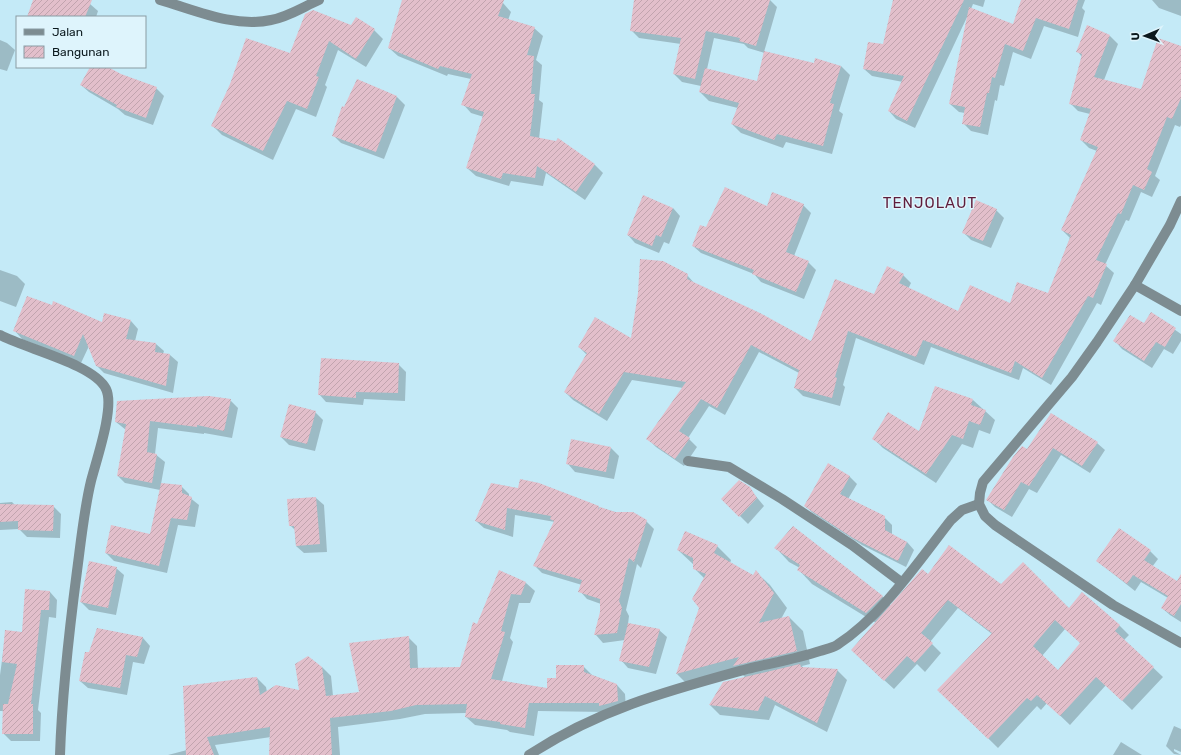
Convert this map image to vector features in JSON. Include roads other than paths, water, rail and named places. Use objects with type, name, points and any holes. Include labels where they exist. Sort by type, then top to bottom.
[{"type":"street","points":[[160,0],[233,21],[256,22],[271,20],[288,15],[319,0]]},
{"type":"street","points":[[1181,201],[1170,225],[1135,285],[1072,377],[997,463],[983,482],[979,504],[984,516],[1010,536],[1113,605],[1181,643]]},
{"type":"street","points":[[1135,285],[1181,311]]},
{"type":"street","points":[[0,335],[84,369],[99,378],[107,390],[107,414],[103,437],[87,496],[72,610],[62,703],[60,755]]},
{"type":"street","points":[[688,460],[729,467],[782,498],[846,541],[901,582]]},
{"type":"street","points":[[529,755],[578,726],[644,698],[759,666],[804,656],[836,646],[857,630],[901,582],[951,520],[962,510],[979,504]]},
{"type":"district","name":"TENJOLAUT","points":[[930,203]]}]
